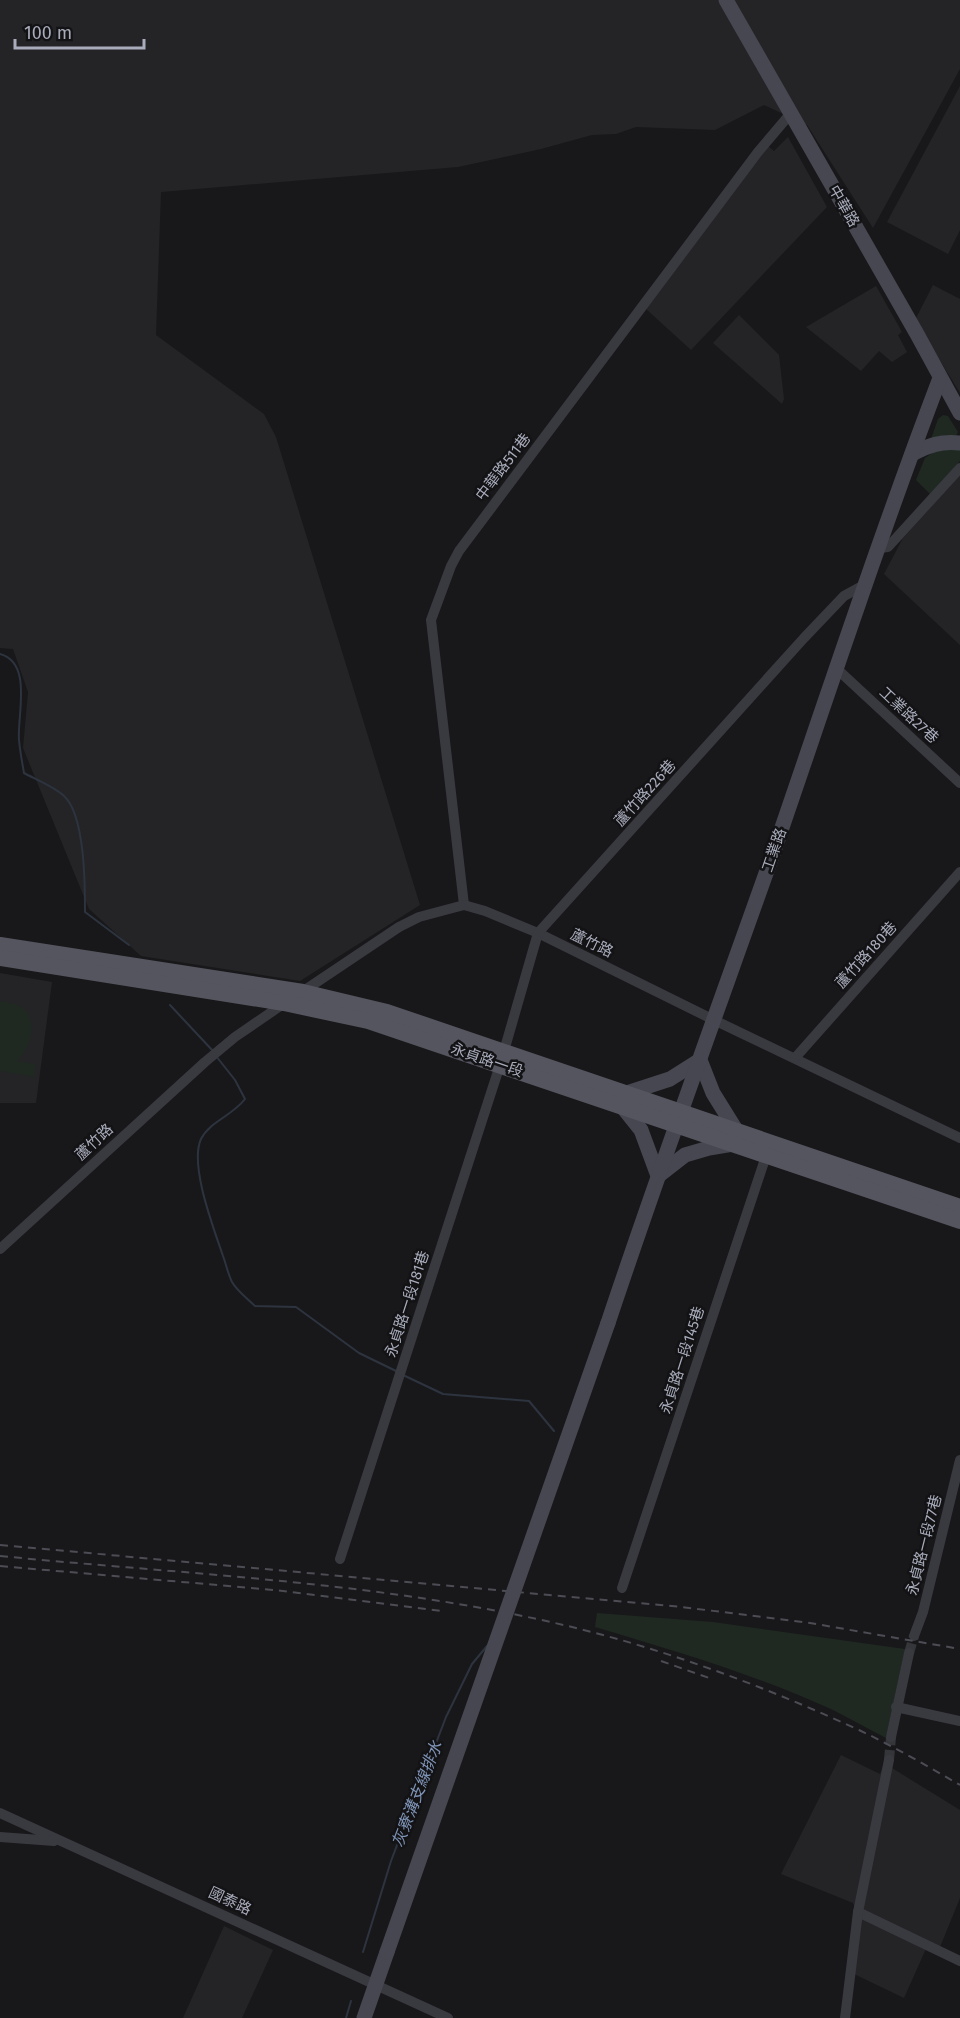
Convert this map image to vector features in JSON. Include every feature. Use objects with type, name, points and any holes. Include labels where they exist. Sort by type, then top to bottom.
[{"type":"main road","name":"永貞路一段","points":[[0,945],[303,992],[387,1012],[502,1058]]},
{"type":"main road","name":"永貞路一段","points":[[0,958],[284,1003],[379,1024],[502,1058],[735,1137],[960,1207]]},
{"type":"main road","name":"永貞路一段","points":[[769,1148],[960,1221]]},
{"type":"street","name":"中華路","points":[[726,0],[960,413]]},
{"type":"street","name":"中華路511巷","points":[[464,905],[432,620],[451,566],[459,551],[744,171],[791,113]]},
{"type":"street","name":"工業路","points":[[364,2018],[678,1118],[940,378]]},
{"type":"street","points":[[912,454],[930,444],[946,441],[960,443]]},
{"type":"street","points":[[879,548],[888,547],[960,468]]},
{"type":"street","name":"蘆竹路226巷","points":[[502,1058],[538,933],[820,621],[844,596],[866,584]]},
{"type":"street","name":"工業路27巷","points":[[837,669],[960,783]]},
{"type":"street","name":"蘆竹路180巷","points":[[795,1058],[960,872]]},
{"type":"street","name":"蘆竹路","points":[[464,905],[485,911],[538,933],[960,1138]]},
{"type":"street","points":[[284,1003],[399,927],[419,917],[464,905]]},
{"type":"street","name":"蘆竹路","points":[[0,1249],[210,1058],[284,1003]]},
{"type":"street","name":"永貞路一段181巷","points":[[340,1559],[502,1058]]},
{"type":"street","points":[[700,1060],[713,1093],[735,1137],[685,1155],[658,1176],[641,1130],[624,1099],[670,1079],[700,1060]]},
{"type":"street","name":"永貞路一段145巷","points":[[622,1588],[769,1148]]},
{"type":"street","name":"永貞路一段77巷","points":[[914,1636],[923,1612],[960,1460]]},
{"type":"street","points":[[891,1737],[909,1653]]},
{"type":"street","points":[[896,1707],[960,1721]]},
{"type":"street","points":[[845,2018],[858,1912],[889,1760]]},
{"type":"street","name":"國泰路","points":[[0,1814],[448,2018]]},
{"type":"street","points":[[0,1837],[60,1842]]},
{"type":"street","points":[[858,1912],[960,1961]]},
{"type":"shaded area","points":[[0,0],[960,0],[960,69],[873,228],[807,125],[764,105],[715,130],[636,127],[616,134],[592,135],[458,167],[161,192],[156,335],[264,414],[276,437],[420,905],[300,981],[141,956],[89,909],[23,748],[28,692],[13,649],[0,648]]},
{"type":"shaded area","points":[[960,86],[960,230],[948,254],[887,222]]},
{"type":"shaded area","points":[[788,137],[827,207],[691,350],[646,309],[768,146],[774,151]]},
{"type":"shaded area","points":[[933,285],[960,299],[960,393],[915,320]]},
{"type":"shaded area","points":[[876,286],[902,332],[898,335],[907,352],[892,362],[879,351],[861,371],[806,327]]},
{"type":"shaded area","points":[[739,315],[779,355],[784,399],[782,404],[713,343]]},
{"type":"shaded area","points":[[943,415],[948,416],[958,432],[955,438],[931,439],[938,419]]},
{"type":"shaded area","points":[[941,447],[960,447],[960,461],[930,494],[916,480],[925,458]]},
{"type":"shaded area","points":[[960,474],[960,645],[884,574],[903,538]]},
{"type":"shaded area","points":[[0,973],[52,982],[36,1103],[0,1103]]},
{"type":"shaded area","points":[[0,1001],[15,1004],[29,1015],[32,1030],[30,1039],[23,1055],[17,1061],[36,1064],[34,1077],[0,1071]]},
{"type":"shaded area","points":[[597,1613],[713,1622],[905,1649],[886,1738],[804,1697],[716,1664],[595,1627]]},
{"type":"shaded area","points":[[841,1755],[880,1774],[883,1766],[892,1768],[960,1810],[960,1898],[940,1947],[929,1942],[904,1998],[854,1974],[861,1919],[853,1903],[781,1874]]},
{"type":"shaded area","points":[[224,1926],[273,1950],[242,2018],[183,2018]]},
{"type":"waterway","points":[[0,654],[10,659],[17,668],[20,679],[19,740],[24,773],[64,796],[71,805],[76,818],[82,851],[85,912],[129,945]]},
{"type":"waterway","name":"灰寮溝支線排水","points":[[170,1005],[213,1051]]},
{"type":"waterway","name":"灰寮溝支線排水","points":[[216,1056],[235,1080],[245,1099],[209,1128],[201,1139],[198,1150],[200,1180],[204,1197],[232,1282],[255,1306],[296,1307],[359,1353],[396,1371]]},
{"type":"waterway","name":"灰寮溝支線排水","points":[[403,1375],[443,1394],[529,1401],[554,1431]]},
{"type":"waterway","name":"灰寮溝支線排水","points":[[363,1952],[391,1861],[446,1717],[472,1664],[487,1646]]},
{"type":"waterway","name":"灰寮溝支線排水","points":[[346,2018],[351,2001]]},
{"type":"tunnel","points":[[909,1653],[914,1636]]},
{"type":"tunnel","points":[[889,1760],[891,1737]]},
{"type":"railway","points":[[0,1545],[682,1607],[810,1623],[960,1649]]},
{"type":"railway","points":[[0,1556],[362,1590],[505,1612],[576,1628],[648,1648],[720,1672],[790,1700],[872,1736],[960,1785]]},
{"type":"railway","points":[[0,1566],[274,1590],[442,1611]]},
{"type":"railway","points":[[661,1661],[712,1679]]}]
